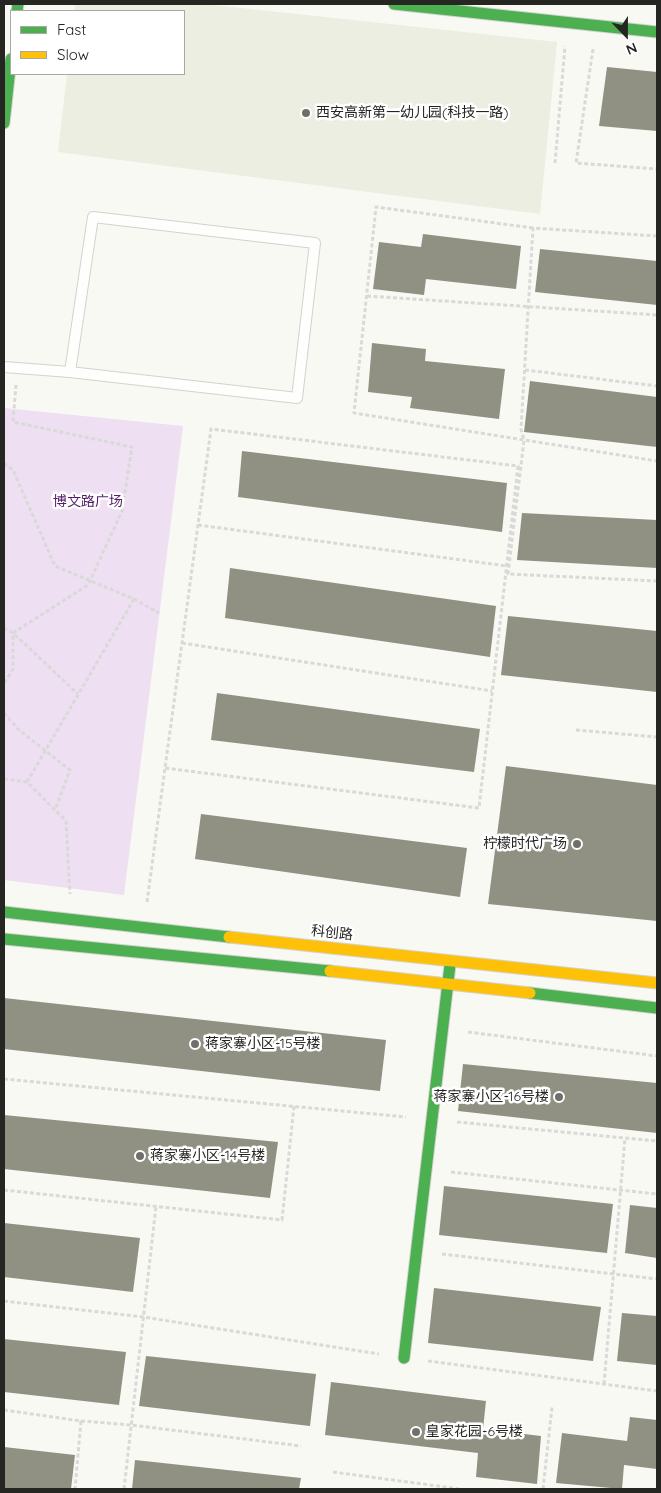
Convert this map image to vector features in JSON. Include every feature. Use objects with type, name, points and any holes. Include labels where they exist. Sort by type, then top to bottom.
[{"type":"street","points":[[394,4],[657,32]]},
{"type":"street","points":[[4,123],[10,68]]},
{"type":"street","name":"科创路","points":[[4,912],[657,983]]},
{"type":"street","points":[[4,939],[448,983],[657,1008]]},
{"type":"street","points":[[404,1358],[450,961]]},
{"type":"lane","points":[[4,367],[70,372],[297,398],[315,243],[93,217],[70,372]]},
{"type":"path","points":[[555,163],[567,23]]},
{"type":"path","points":[[596,26],[576,164],[657,169]]},
{"type":"path","points":[[657,236],[532,228],[376,207],[354,413],[657,461]]},
{"type":"path","points":[[532,228],[521,430],[524,440],[508,574],[657,582]]},
{"type":"path","points":[[366,296],[657,315]]},
{"type":"path","points":[[13,633],[88,585],[122,511],[132,447],[13,422],[18,368]]},
{"type":"path","points":[[525,370],[657,386]]},
{"type":"path","points":[[143,927],[211,430],[518,466],[479,808],[165,768]]},
{"type":"path","points":[[4,463],[13,470],[55,566],[134,599],[159,613]]},
{"type":"path","points":[[198,525],[507,566]]},
{"type":"path","points":[[28,782],[134,599]]},
{"type":"path","points":[[4,628],[13,633],[78,694]]},
{"type":"path","points":[[4,684],[13,668],[13,633]]},
{"type":"path","points":[[182,642],[492,691]]},
{"type":"path","points":[[4,713],[19,730],[70,770],[55,810]]},
{"type":"path","points":[[576,730],[657,737]]},
{"type":"path","points":[[4,779],[28,782],[66,821],[72,919]]},
{"type":"path","points":[[442,1028],[657,1056]]},
{"type":"path","points":[[4,1079],[657,1141]]},
{"type":"path","points":[[4,1190],[282,1220],[294,1106]]},
{"type":"path","points":[[604,1384],[625,1138]]},
{"type":"path","points":[[426,1169],[657,1194]]},
{"type":"path","points":[[124,1489],[156,1206]]},
{"type":"path","points":[[416,1251],[657,1279]]},
{"type":"path","points":[[4,1301],[143,1317],[404,1358],[657,1391]]},
{"type":"path","points":[[543,1489],[552,1407]]},
{"type":"path","points":[[4,1410],[81,1421],[131,1425],[301,1446]]},
{"type":"path","points":[[75,1489],[81,1421]]},
{"type":"path","points":[[333,1472],[460,1489]]},
{"type":"shaded area","name":"西安高新第一幼儿园(科技一路)","points":[[75,4],[204,4],[557,42],[540,214],[58,152],[67,75],[185,75],[185,10],[74,10]]},
{"type":"green space","name":"博文路广场","points":[[4,408],[183,426],[124,895],[4,880]]},
{"type":"building","points":[[607,67],[657,72],[657,131],[599,126]]},
{"type":"building","points":[[423,234],[521,246],[516,289],[426,279],[424,295],[373,289],[379,242],[421,247]]},
{"type":"building","points":[[540,249],[657,261],[657,305],[535,292]]},
{"type":"building","points":[[372,343],[426,349],[425,361],[505,369],[499,419],[410,408],[412,397],[368,392]]},
{"type":"building","points":[[530,381],[657,397],[657,447],[524,432]]},
{"type":"building","points":[[242,451],[507,483],[502,532],[238,497]]},
{"type":"building","points":[[522,513],[657,520],[657,568],[517,560]]},
{"type":"building","points":[[230,568],[496,606],[490,657],[225,618]]},
{"type":"building","points":[[508,616],[657,631],[657,692],[501,675]]},
{"type":"building","points":[[217,693],[480,729],[474,772],[211,740]]},
{"type":"building","name":"柠檬时代广场","points":[[506,766],[657,785],[657,921],[488,904]]},
{"type":"building","points":[[201,814],[467,848],[460,897],[195,859]]},
{"type":"building","name":"蒋家寨小区-15号楼","points":[[4,998],[386,1040],[380,1091],[4,1049]]},
{"type":"building","name":"蒋家寨小区-16号楼","points":[[463,1064],[657,1083],[657,1133],[458,1111]]},
{"type":"building","name":"蒋家寨小区-14号楼","points":[[4,1115],[278,1142],[270,1198],[4,1169]]},
{"type":"building","points":[[444,1186],[613,1204],[607,1253],[439,1235]]},
{"type":"building","points":[[630,1205],[657,1208],[657,1258],[625,1253]]},
{"type":"building","points":[[4,1223],[140,1238],[133,1292],[4,1277]]},
{"type":"building","points":[[434,1288],[601,1307],[593,1361],[428,1343]]},
{"type":"building","points":[[622,1313],[657,1316],[657,1365],[617,1361]]},
{"type":"building","points":[[4,1339],[126,1352],[119,1405],[4,1392]]},
{"type":"building","points":[[146,1356],[316,1374],[310,1426],[139,1406]]},
{"type":"building","name":"皇家花园-6号楼","points":[[331,1382],[486,1401],[483,1429],[541,1436],[537,1484],[476,1477],[478,1453],[325,1435]]},
{"type":"building","points":[[630,1417],[657,1420],[657,1469],[624,1465],[622,1489],[556,1483],[562,1433],[627,1441]]},
{"type":"building","points":[[4,1447],[75,1455],[71,1489],[4,1489]]},
{"type":"building","points":[[135,1460],[301,1478],[299,1489],[132,1489]]},
{"type":"traffic: fast","points":[[17,10],[18,4]]},
{"type":"traffic: fast","points":[[394,4],[657,32]]},
{"type":"traffic: fast","points":[[4,123],[10,68]]},
{"type":"traffic: fast","points":[[4,912],[229,937]]},
{"type":"traffic: fast","points":[[4,939],[330,971]]},
{"type":"traffic: fast","points":[[404,1358],[450,965]]},
{"type":"traffic: fast","points":[[530,993],[657,1008]]},
{"type":"traffic: slow","points":[[229,937],[657,983]]},
{"type":"traffic: slow","points":[[330,971],[530,993]]},
{"type":"place","name":"西安高新第一幼儿园(科技一路)","points":[[306,113]]},
{"type":"place","name":"柠檬时代广场","points":[[577,844]]},
{"type":"place","name":"蒋家寨小区-15号楼","points":[[195,1044]]},
{"type":"place","name":"蒋家寨小区-16号楼","points":[[559,1097]]},
{"type":"place","name":"蒋家寨小区-14号楼","points":[[140,1156]]},
{"type":"place","name":"皇家花园-6号楼","points":[[416,1432]]}]
